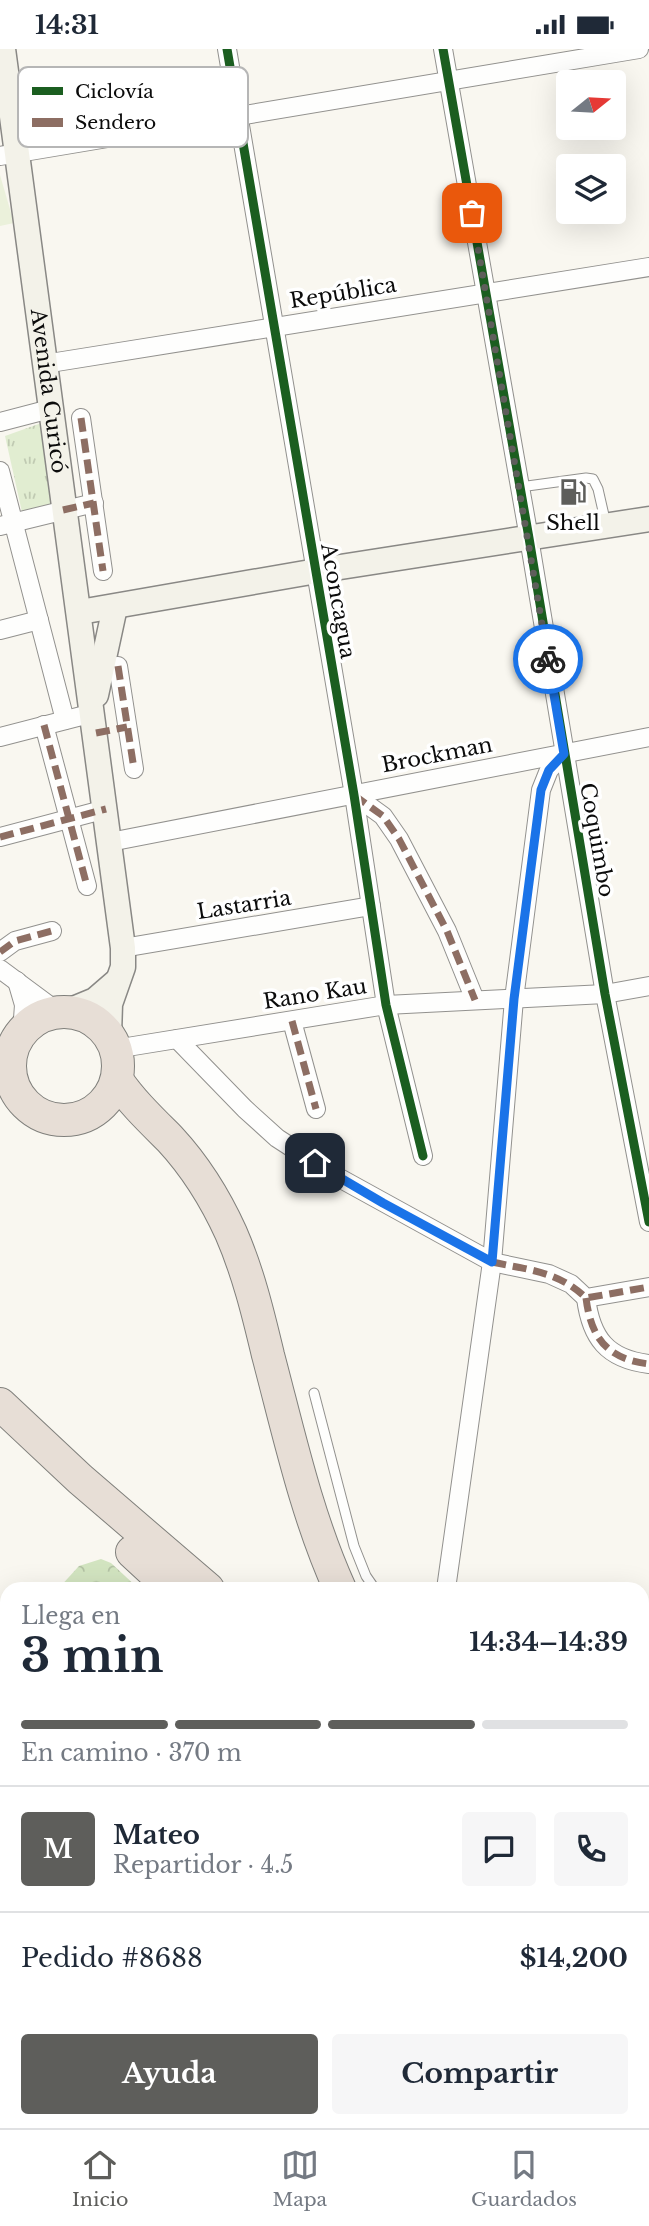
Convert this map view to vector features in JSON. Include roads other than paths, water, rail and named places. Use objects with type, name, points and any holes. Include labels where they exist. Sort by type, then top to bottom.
[{"type":"highway","points":[[114,1055],[112,1091],[97,1110],[86,1116],[62,1121],[38,1114],[28,1107],[14,1087],[10,1052],[38,1019],[62,1012],[90,1019],[114,1055],[136,1106],[171,1141],[216,1205],[230,1231],[251,1287],[309,1507],[337,1582]]},
{"type":"highway","points":[[0,1404],[80,1479],[200,1582]]},
{"type":"highway","points":[[0,1430],[164,1582]]},
{"type":"main road","name":"Avenida Curicó","points":[[3,49],[9,154],[44,364],[123,948],[123,967],[110,1004],[114,1055]]},
{"type":"main road","points":[[79,612],[649,519]]},
{"type":"main road","points":[[94,723],[115,607]]},
{"type":"main road","points":[[62,1012],[95,1000],[117,981]]},
{"type":"street","name":"Aconcagua","points":[[227,49],[230,67]]},
{"type":"street","name":"Coquimbo","points":[[443,49],[529,538],[605,994],[649,1222]]},
{"type":"street","points":[[248,116],[639,49]]},
{"type":"street","points":[[9,154],[54,147]]},
{"type":"street","name":"Aconcagua","points":[[244,147],[354,795],[386,1006],[423,1156]]},
{"type":"street","name":"República","points":[[44,364],[649,267]]},
{"type":"street","points":[[0,422],[50,409]]},
{"type":"street","name":"Avenida Curicó","points":[[82,418],[103,571]]},
{"type":"street","points":[[0,471],[7,525],[39,620],[65,720]]},
{"type":"street","points":[[7,525],[94,503]]},
{"type":"street","points":[[0,630],[39,620]]},
{"type":"street","points":[[118,666],[134,769]]},
{"type":"street","points":[[0,737],[65,720],[127,727]]},
{"type":"street","points":[[44,725],[88,886]]},
{"type":"street","name":"Brockman","points":[[110,842],[649,737]]},
{"type":"street","points":[[447,1582],[492,1262],[514,999],[541,790],[549,770],[564,754]]},
{"type":"street","points":[[354,795],[383,815],[399,839],[447,931],[475,1000]]},
{"type":"street","points":[[0,837],[106,809]]},
{"type":"street","name":"Lastarria","points":[[123,948],[371,906]]},
{"type":"street","points":[[0,952],[15,941],[52,931]]},
{"type":"street","points":[[0,969],[62,1012]]},
{"type":"street","points":[[10,1052],[24,1005],[17,981]]},
{"type":"street","name":"Rano Kau","points":[[114,1055],[177,1039],[386,1006],[605,994],[649,986]]},
{"type":"street","points":[[292,1021],[316,1109]]},
{"type":"street","points":[[177,1039],[244,1109],[277,1138],[334,1175],[492,1262],[548,1274],[571,1284],[586,1298],[589,1321],[596,1336],[612,1352],[634,1362],[649,1364]]},
{"type":"street","points":[[586,1298],[649,1287]]},
{"type":"lane","points":[[520,487],[593,479],[598,489],[606,526]]},
{"type":"lane","points":[[314,1393],[355,1546],[370,1582]]},
{"type":"place","name":"Shell","points":[[573,492]]}]
